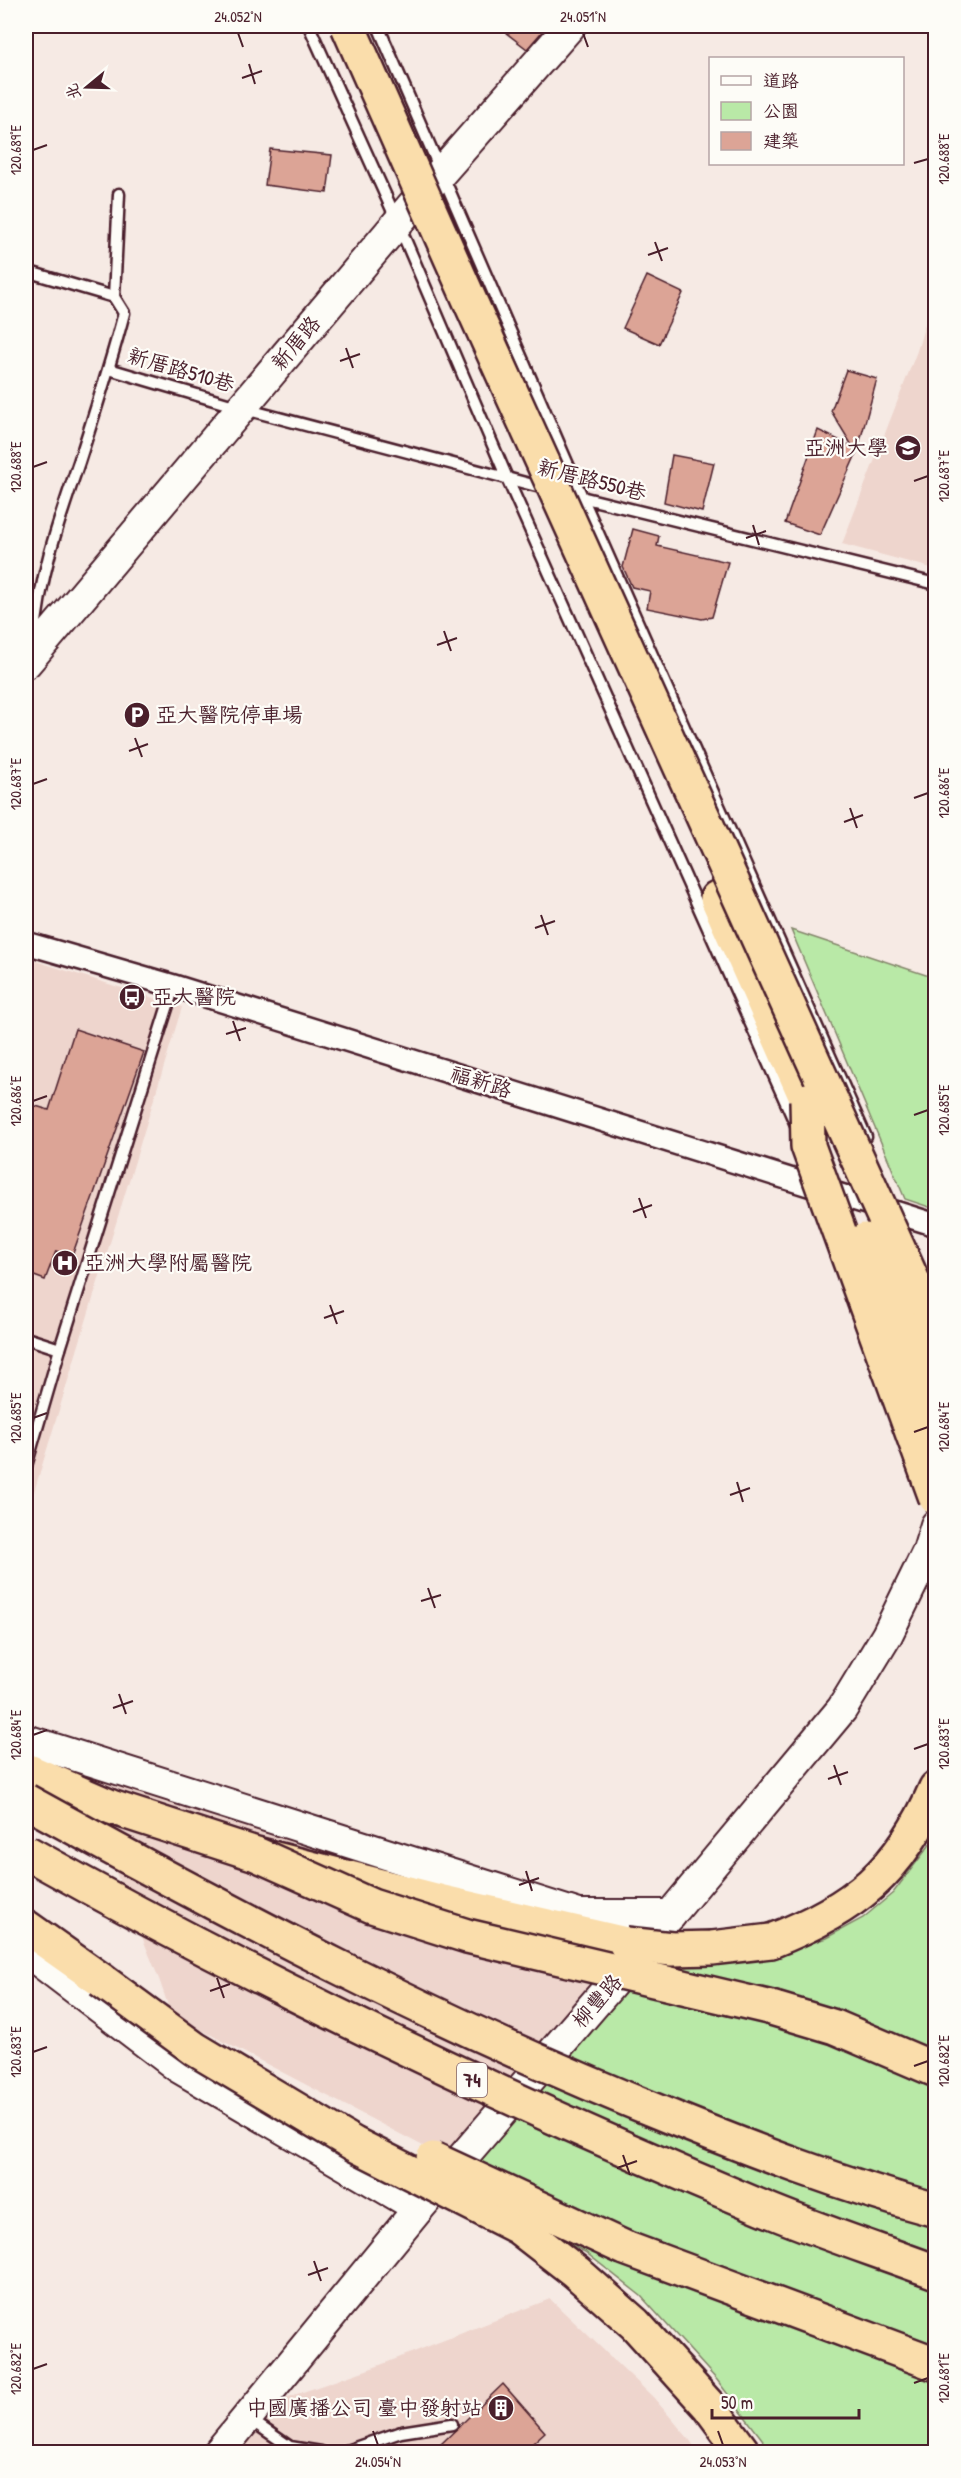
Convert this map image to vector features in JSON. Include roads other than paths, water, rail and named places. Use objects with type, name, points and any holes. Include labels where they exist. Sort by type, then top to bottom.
[{"type":"highway","points":[[328,26],[807,1100],[936,1411]]},
{"type":"highway","points":[[348,26],[936,1332]]},
{"type":"highway","points":[[807,1100],[808,1146],[936,1498]]},
{"type":"highway","points":[[26,1770],[111,1807],[256,1854],[439,1901],[626,1944],[672,1949],[712,1948],[771,1941],[805,1928],[843,1908],[877,1880],[900,1853],[923,1818],[936,1788]]},
{"type":"highway","name":"74","points":[[26,1801],[371,1985],[579,2080],[780,2161],[883,2196],[936,2210]]},
{"type":"highway","name":"74","points":[[26,1852],[229,1961],[443,2067],[762,2208],[936,2272]]},
{"type":"highway","points":[[256,1854],[372,1906],[467,1936],[768,2007],[835,2027],[936,2070]]},
{"type":"highway","points":[[26,1927],[195,2049],[344,2138],[518,2227],[576,2272],[635,2324],[709,2406],[743,2452]]},
{"type":"highway","points":[[101,1980],[280,2085],[615,2244],[936,2364]]},
{"type":"street","name":"新厝路","points":[[29,659],[443,170],[570,26]]},
{"type":"street","name":"福新路","points":[[26,943],[174,986],[936,1225]]},
{"type":"street","name":"柳豐路","points":[[219,2452],[419,2208],[671,1915],[842,1709],[887,1635],[928,1551],[936,1525]]},
{"type":"street","points":[[26,1740],[579,1915],[671,1915]]},
{"type":"street","points":[[26,1951],[178,2067],[419,2208]]},
{"type":"lane","points":[[309,26],[398,223],[507,478],[826,1191],[936,1486]]},
{"type":"lane","points":[[378,26],[443,170],[582,497],[871,1149]]},
{"type":"lane","name":"新厝路510巷","points":[[29,659],[49,550],[109,369],[124,313],[114,297],[119,194]]},
{"type":"lane","points":[[26,271],[114,297]]},
{"type":"lane","name":"新厝路510巷","points":[[109,369],[241,408]]},
{"type":"lane","name":"新厝路550巷","points":[[241,408],[582,497],[936,584]]},
{"type":"lane","points":[[26,1466],[60,1349],[174,986]]},
{"type":"lane","points":[[26,1338],[60,1349]]},
{"type":"lane","points":[[248,2418],[290,2447],[321,2452]]},
{"type":"lane","points":[[343,2452],[401,2432],[452,2424]]},
{"type":"place","name":"亞洲大學","points":[[908,448]]},
{"type":"place","name":"亞大醫院停車場","points":[[137,715]]},
{"type":"place","name":"亞大醫院","points":[[132,997]]},
{"type":"place","name":"亞洲大學附屬醫院","points":[[65,1263]]},
{"type":"place","name":"中國廣播公司 臺中發射站","points":[[501,2408]]}]
